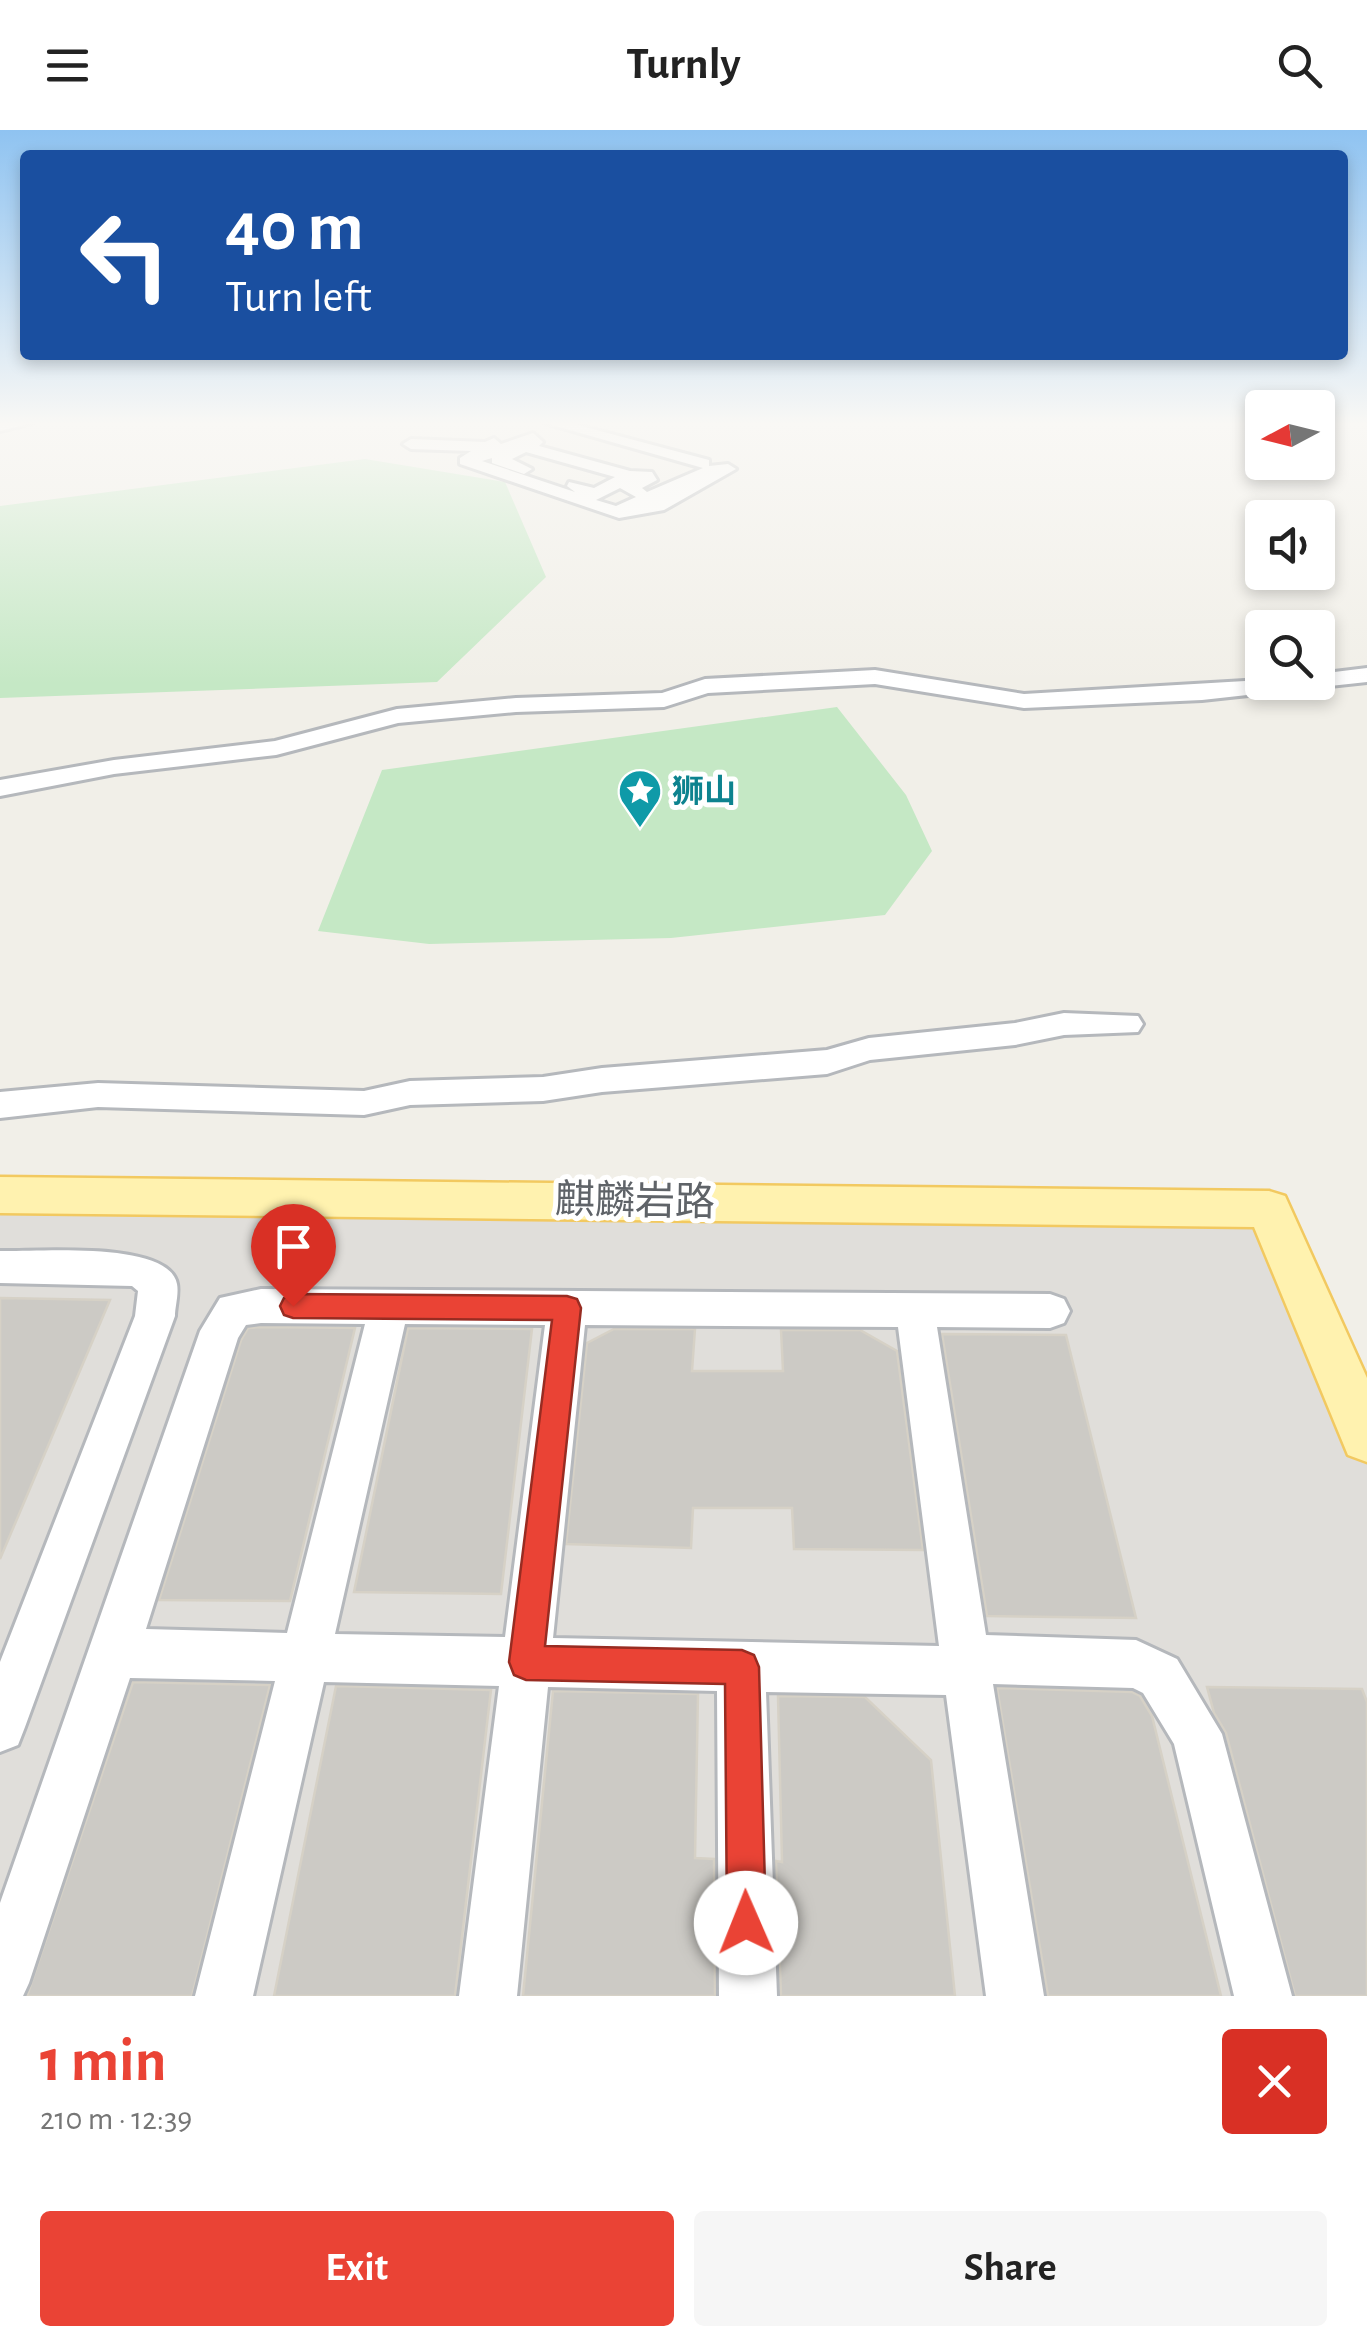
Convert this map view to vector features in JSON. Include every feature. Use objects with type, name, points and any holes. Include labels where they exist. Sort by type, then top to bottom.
[{"type":"main road","name":"麒麟岩路","points":[[0,1194],[1269,1209],[1367,1437]]},
{"type":"street","points":[[612,510],[630,510]]},
{"type":"street","points":[[617,512],[621,510]]},
{"type":"street","points":[[1335,679],[1367,675]]},
{"type":"street","points":[[0,788],[114,768],[276,748],[397,716],[516,705],[664,700],[704,686],[875,677],[1024,700],[1245,688]]},
{"type":"street","points":[[0,1105],[98,1096],[364,1103],[410,1093],[544,1089],[602,1080],[827,1062],[869,1050],[1015,1034],[1064,1024],[1127,1024]]},
{"type":"street","points":[[0,1267],[140,1270],[158,1284],[155,1316],[0,1727]]},
{"type":"street","points":[[0,1983],[220,1332],[234,1310],[262,1306],[1050,1310]]},
{"type":"street","points":[[224,1996],[389,1307]]},
{"type":"street","points":[[488,1996],[567,1308]]},
{"type":"street","points":[[916,1310],[1015,1996]]},
{"type":"street","points":[[114,1652],[742,1667],[1136,1664],[1160,1676],[1197,1734],[1264,1996]]},
{"type":"street","points":[[742,1667],[748,1996]]},
{"type":"shaded area","points":[[0,1195],[1269,1209],[1367,1437],[1367,1996],[0,1996]]},
{"type":"green space","points":[[0,510],[517,510],[546,577],[437,682],[0,698]]},
{"type":"green space","points":[[837,707],[906,795],[932,851],[885,915],[671,938],[429,944],[318,931],[382,770]]},
{"type":"building","points":[[0,1298],[110,1300],[0,1559]]},
{"type":"building","points":[[248,1328],[355,1328],[290,1601],[159,1600],[241,1340]]},
{"type":"building","points":[[408,1328],[532,1329],[501,1594],[354,1592]]},
{"type":"building","points":[[614,1329],[695,1329],[692,1371],[783,1371],[781,1330],[860,1330],[897,1351],[923,1550],[794,1549],[792,1508],[693,1508],[691,1548],[566,1544],[587,1343]]},
{"type":"building","points":[[942,1334],[1066,1335],[1136,1618],[987,1616]]},
{"type":"building","points":[[133,1682],[270,1685],[192,1996],[27,1996]]},
{"type":"building","points":[[336,1686],[491,1690],[455,1996],[274,1996]]},
{"type":"building","points":[[1207,1687],[1362,1689],[1367,1702],[1367,1996],[1295,1996],[1226,1733],[1214,1713]]},
{"type":"building","points":[[997,1688],[1132,1692],[1140,1696],[1152,1716],[1221,1996],[1048,1996]]},
{"type":"building","points":[[553,1691],[698,1694],[695,1858],[714,1859],[715,1996],[523,1996]]},
{"type":"building","points":[[778,1696],[865,1697],[931,1760],[955,1996],[781,1996],[776,1861],[782,1862]]},
{"type":"place","name":"狮山","points":[[640,829]]},
{"type":"route","points":[[293,1306],[567,1308],[526,1662],[742,1667],[746,1923]]}]
